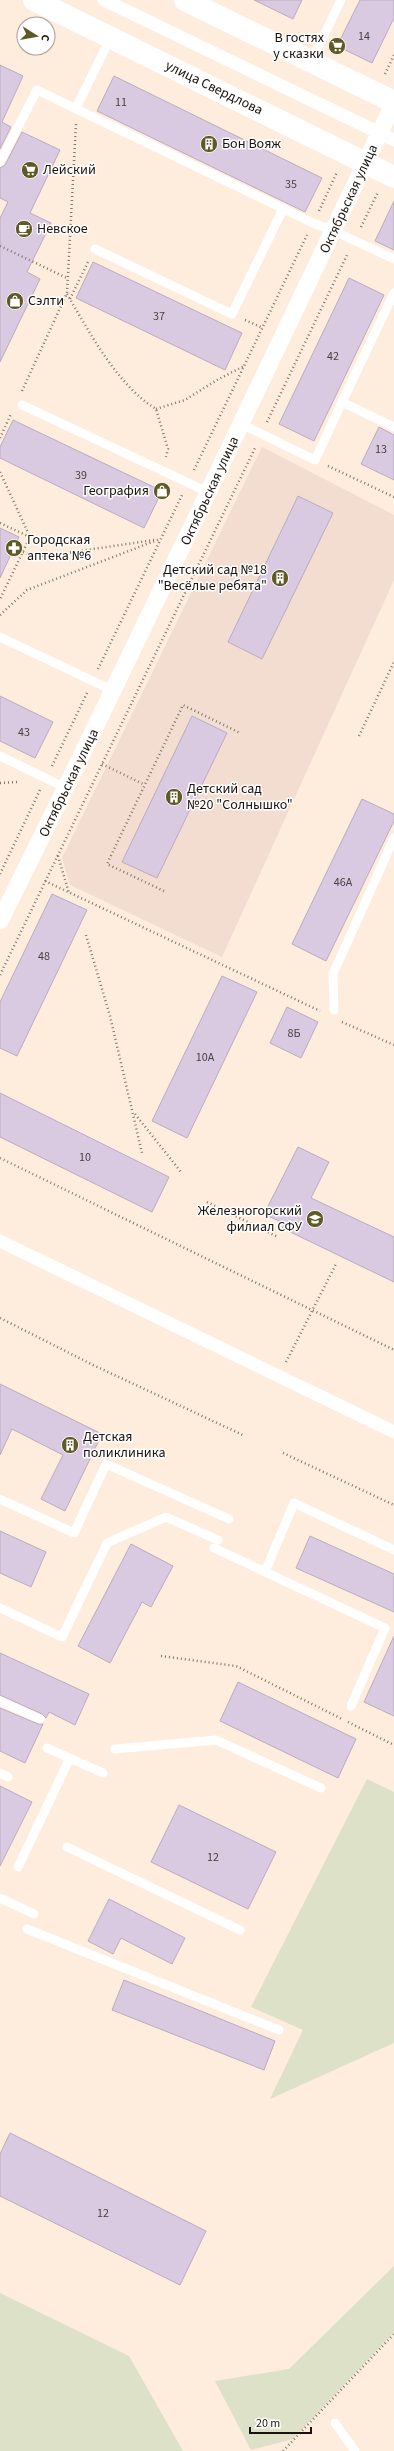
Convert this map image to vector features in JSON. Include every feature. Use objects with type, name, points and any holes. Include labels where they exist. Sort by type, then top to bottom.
[{"type":"street","name":"улица Свердлова","points":[[34,0],[391,175]]},
{"type":"street","points":[[104,0],[387,136]]},
{"type":"street","points":[[185,0],[388,99]]},
{"type":"street","name":"Октябрьская улица","points":[[0,921],[210,493],[281,337],[366,163],[387,136],[388,99]]},
{"type":"street","points":[[0,1241],[394,1432]]},
{"type":"lane","points":[[311,62],[341,0]]},
{"type":"lane","points":[[76,108],[111,38]]},
{"type":"lane","points":[[0,162],[37,90],[283,209],[394,259]]},
{"type":"lane","points":[[95,249],[232,314],[283,209]]},
{"type":"lane","points":[[241,424],[315,460],[394,293]]},
{"type":"lane","points":[[342,402],[394,427]]},
{"type":"lane","points":[[22,405],[210,493]]},
{"type":"lane","points":[[0,637],[114,691]]},
{"type":"lane","points":[[0,756],[66,788]]},
{"type":"lane","points":[[334,1010],[333,974],[394,838]]},
{"type":"lane","points":[[0,1499],[74,1533],[106,1464],[229,1519]]},
{"type":"lane","points":[[265,1572],[294,1504],[394,1550]]},
{"type":"lane","points":[[0,1608],[62,1637],[107,1544],[166,1517],[218,1540]]},
{"type":"lane","points":[[214,1548],[385,1628],[351,1706]]},
{"type":"lane","points":[[0,1701],[40,1719]]},
{"type":"lane","points":[[115,1750],[216,1740],[321,1788]]},
{"type":"lane","points":[[47,1748],[103,1773]]},
{"type":"lane","points":[[18,1867],[70,1758]]},
{"type":"lane","points":[[67,1847],[240,1930]]},
{"type":"lane","points":[[0,1898],[34,1914]]},
{"type":"lane","points":[[27,1929],[279,2030]]},
{"type":"lane","points":[[335,2423],[355,2451]]},
{"type":"path","points":[[388,99],[394,54]]},
{"type":"path","points":[[20,395],[67,293],[76,108]]},
{"type":"path","points":[[0,874],[346,153]]},
{"type":"path","points":[[0,975],[354,240],[391,175]]},
{"type":"path","points":[[0,246],[68,278]]},
{"type":"path","points":[[70,300],[95,249]]},
{"type":"path","points":[[67,293],[94,340],[138,398],[156,409],[168,449],[163,471]]},
{"type":"path","points":[[232,314],[262,328]]},
{"type":"path","points":[[156,409],[185,400],[217,380],[244,366]]},
{"type":"path","points":[[0,438],[13,409]]},
{"type":"path","points":[[315,460],[394,497]]},
{"type":"path","points":[[0,472],[30,537],[0,599]]},
{"type":"path","points":[[0,523],[30,537]]},
{"type":"path","points":[[23,552],[33,556],[46,556],[161,539]]},
{"type":"path","points":[[0,615],[27,590],[161,539]]},
{"type":"path","points":[[359,736],[394,662]]},
{"type":"path","points":[[164,892],[106,864],[183,705],[240,733]]},
{"type":"path","points":[[102,764],[145,784]]},
{"type":"path","points":[[58,855],[69,892]]},
{"type":"path","points":[[45,882],[263,984]]},
{"type":"path","points":[[86,936],[110,1016],[142,1153]]},
{"type":"path","points":[[133,1112],[181,1172]]},
{"type":"path","points":[[0,1158],[394,1350]]},
{"type":"path","points":[[207,1202],[278,1237]]},
{"type":"path","points":[[280,1376],[336,1264]]},
{"type":"path","points":[[0,1318],[94,1365],[245,1436]]},
{"type":"path","points":[[283,1453],[394,1505]]},
{"type":"path","points":[[161,1656],[236,1666],[394,1744]]},
{"type":"path","points":[[283,2451],[394,2334]]},
{"type":"shaded area","points":[[262,447],[394,515],[394,580],[222,957],[70,885],[62,858]]},
{"type":"green space","points":[[367,1779],[394,1792],[394,2043],[270,2099],[303,2030],[251,2007]]},
{"type":"green space","points":[[394,2266],[394,2332],[293,2439],[251,2450],[215,2381],[289,2369]]},
{"type":"green space","points":[[0,2293],[129,2356],[183,2451],[0,2451]]},
{"type":"building","points":[[254,0],[302,0],[293,19]]},
{"type":"building","points":[[360,0],[394,0],[394,18],[372,63],[337,46]]},
{"type":"building","points":[[0,65],[23,76],[2,122],[11,127],[0,149]]},
{"type":"building","name":"Бон Вояж","points":[[114,76],[322,178],[305,212],[97,111]]},
{"type":"building","points":[[22,132],[60,150],[30,213],[51,223],[27,272],[40,279],[0,362],[0,218],[8,202],[0,198],[0,168],[5,165]]},
{"type":"building","points":[[394,201],[394,250],[375,241]]},
{"type":"building","points":[[93,262],[242,333],[225,370],[76,298]]},
{"type":"building","points":[[349,278],[384,295],[314,441],[279,424]]},
{"type":"building","points":[[13,420],[162,491],[144,528],[0,458],[0,447]]},
{"type":"building","points":[[379,427],[394,435],[394,480],[361,464]]},
{"type":"building","name":"Детский сад №18 \"Весёлые ребята\"","points":[[298,496],[333,513],[262,659],[228,642]]},
{"type":"building","points":[[0,528],[19,537],[0,578]]},
{"type":"building","points":[[0,696],[53,722],[35,758],[0,741]]},
{"type":"building","name":"Детский сад №20 \"Солнышко\"","points":[[192,716],[227,733],[157,878],[122,862]]},
{"type":"building","points":[[362,799],[394,814],[394,821],[326,961],[292,944]]},
{"type":"building","points":[[52,894],[87,910],[17,1056],[0,1048],[0,1002]]},
{"type":"building","points":[[222,976],[257,992],[187,1138],[152,1121]]},
{"type":"building","points":[[287,1007],[318,1022],[301,1058],[270,1043]]},
{"type":"building","points":[[0,1093],[169,1177],[152,1212],[0,1137]]},
{"type":"building","name":"Железногорский филиал СФУ","points":[[298,1147],[329,1162],[311,1198],[394,1237],[394,1282],[282,1228],[285,1224],[264,1214]]},
{"type":"building","name":"Детская поликлиника","points":[[0,1384],[102,1434],[65,1511],[41,1499],[63,1455],[12,1429],[0,1455]]},
{"type":"building","points":[[0,1531],[46,1552],[31,1587],[0,1573]]},
{"type":"building","points":[[310,1536],[394,1574],[394,1612],[296,1568]]},
{"type":"building","points":[[131,1544],[173,1566],[151,1607],[142,1602],[110,1663],[78,1646]]},
{"type":"building","points":[[394,1636],[394,1716],[364,1702]]},
{"type":"building","points":[[0,1653],[89,1694],[75,1725],[49,1712],[46,1718],[42,1714],[0,1695]]},
{"type":"building","points":[[238,1682],[356,1739],[338,1778],[220,1721]]},
{"type":"building","points":[[0,1708],[38,1724],[43,1724],[25,1763],[0,1751]]},
{"type":"building","points":[[0,1786],[32,1802],[0,1866]]},
{"type":"building","points":[[179,1805],[276,1852],[248,1909],[151,1862]]},
{"type":"building","points":[[109,1899],[185,1938],[172,1964],[121,1938],[113,1954],[88,1941]]},
{"type":"building","points":[[124,1980],[275,2041],[264,2070],[112,2010]]},
{"type":"building","points":[[10,2133],[206,2231],[180,2285],[0,2196],[0,2154]]},
{"type":"place","name":"В гостях у сказки","points":[[337,46]]},
{"type":"place","name":"Бон Вояж","points":[[209,144]]},
{"type":"place","name":"Лейский","points":[[30,170]]},
{"type":"place","name":"Невское","points":[[24,229]]},
{"type":"place","name":"Сэлти","points":[[15,301]]},
{"type":"place","name":"География","points":[[162,491]]},
{"type":"place","name":"Городская аптека №6","points":[[14,548]]},
{"type":"place","name":"Детский сад №18 \"Весёлые ребята\"","points":[[280,578]]},
{"type":"place","name":"Детский сад №20 \"Солнышко\"","points":[[174,797]]},
{"type":"place","name":"Железногорский филиал СФУ","points":[[315,1219]]},
{"type":"place","name":"Детская поликлиника","points":[[70,1445]]}]
